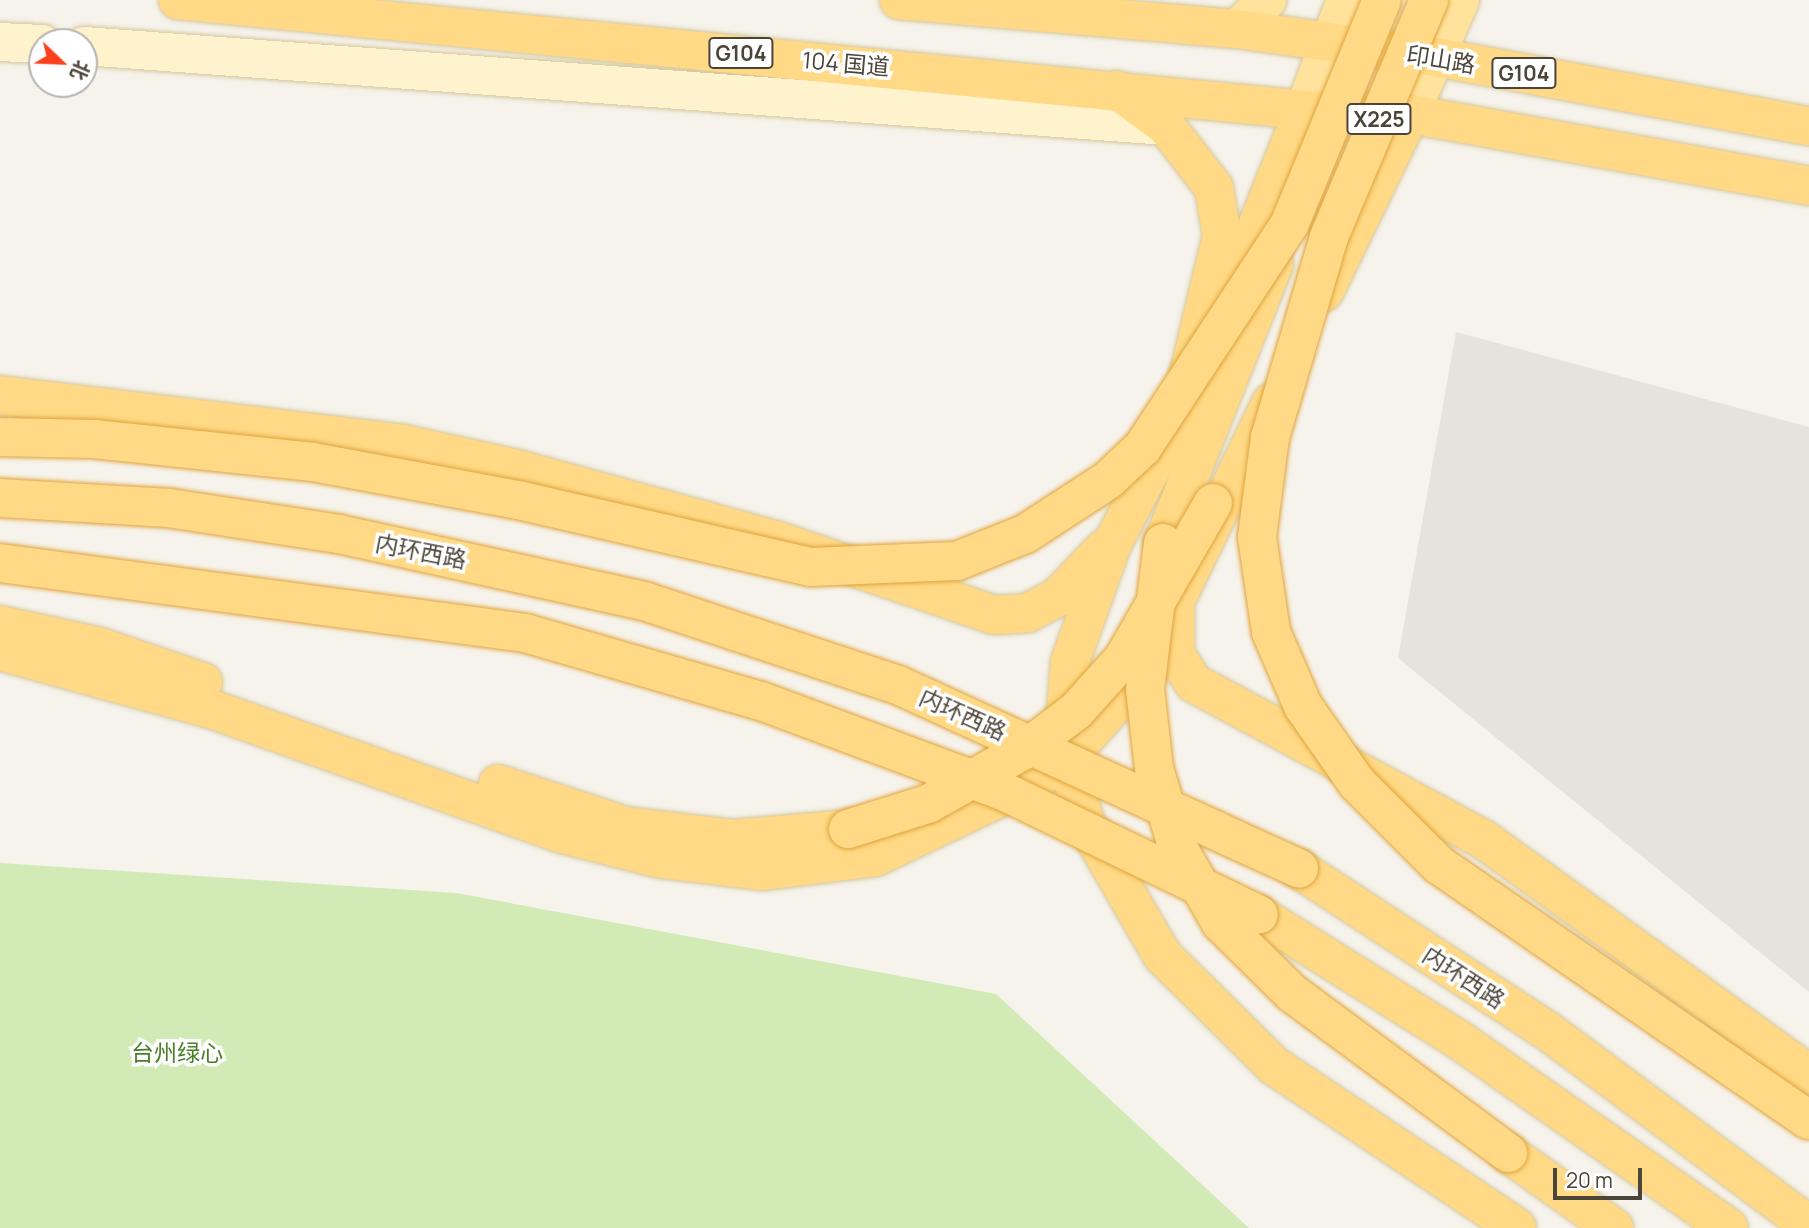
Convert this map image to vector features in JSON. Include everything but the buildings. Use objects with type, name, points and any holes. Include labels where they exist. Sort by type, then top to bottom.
[{"type":"highway","name":"104 国道","points":[[178,0],[1116,88],[1304,110]]},
{"type":"highway","name":"G104","points":[[899,0],[1237,29]]},
{"type":"highway","name":"X225","points":[[1290,223],[1382,0]]},
{"type":"highway","name":"X225","points":[[1329,237],[1429,0]]},
{"type":"highway","name":"印山路","points":[[1237,29],[1436,57],[1809,126]]},
{"type":"highway","points":[[1116,88],[1166,126],[1213,188],[1222,236],[1175,432]]},
{"type":"highway","points":[[1304,110],[1175,432],[1118,534],[1070,662],[1066,759],[1090,833],[1161,955],[1273,1065],[1517,1228]]},
{"type":"highway","name":"G104","points":[[1304,110],[1410,114],[1809,186]]},
{"type":"highway","points":[[0,651],[215,710],[559,833],[662,859],[764,871],[875,856],[967,817],[1066,759],[1121,698],[1175,602],[1410,114]]},
{"type":"highway","points":[[0,438],[94,439],[313,462],[518,500],[810,567],[957,561],[1025,534],[1108,480],[1143,447],[1290,223]]},
{"type":"highway","points":[[1290,223],[1163,543],[1145,689],[1154,768],[1177,846],[1221,923],[1292,993],[1614,1228]]},
{"type":"highway","points":[[0,625],[100,648],[379,745],[625,826],[734,839],[848,829],[928,804],[1026,749],[1076,710],[1123,659],[1213,503],[1329,237]]},
{"type":"highway","points":[[1329,237],[1270,437],[1257,537],[1271,632],[1303,706],[1357,783],[1439,864],[1809,1119]]},
{"type":"highway","points":[[0,395],[403,444],[624,496],[778,541],[994,615],[1027,613],[1057,598],[1118,534]]},
{"type":"highway","name":"内环西路","points":[[0,498],[169,508],[326,532],[648,602],[898,685],[1299,869],[1549,1032],[1809,1225]]},
{"type":"highway","points":[[0,563],[525,633],[761,701],[1003,791],[1259,915],[1462,1042],[1729,1228]]},
{"type":"highway","points":[[1175,602],[1175,654],[1194,683],[1483,839],[1809,1074]]},
{"type":"main road","points":[[1237,29],[1267,0]]},
{"type":"main road","points":[[1304,110],[1346,0]]},
{"type":"main road","points":[[1410,114],[1460,0]]},
{"type":"main road","points":[[0,42],[28,43]]},
{"type":"main road","points":[[98,47],[1166,126]]},
{"type":"shaded area","points":[[1456,332],[1809,427],[1809,992],[1398,658]]},
{"type":"green space","name":"台州绿心","points":[[0,863],[456,893],[996,994],[1249,1228],[0,1228]]}]
